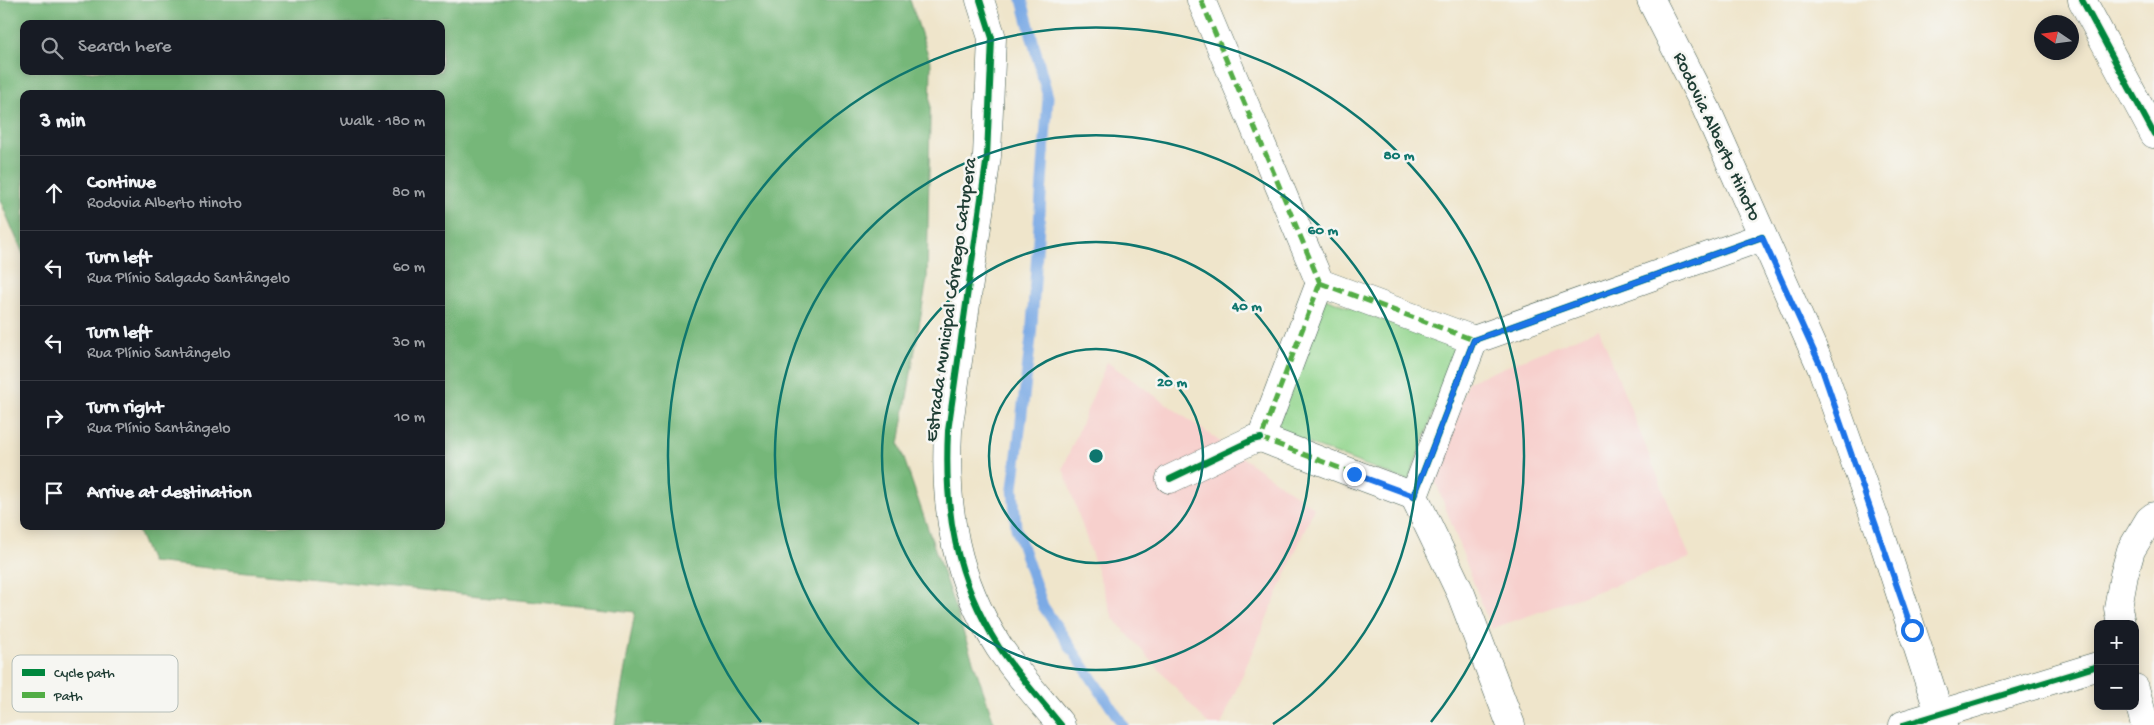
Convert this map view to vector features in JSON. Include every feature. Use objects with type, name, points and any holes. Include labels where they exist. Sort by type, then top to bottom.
[{"type":"street","name":"Estrada Municipal Córrego Catupera","points":[[980,0],[992,38],[987,156],[948,431],[946,471],[948,511],[956,550],[967,584],[982,616],[1000,647],[1061,725]]},
{"type":"street","points":[[1201,0],[1320,283],[1261,438]]},
{"type":"street","name":"Rodovia Alberto Hinoto","points":[[1651,0],[1706,108],[1822,369],[1942,719]]},
{"type":"street","points":[[2082,0],[2147,105],[2154,134]]},
{"type":"street","points":[[1320,283],[1474,340],[1762,237]]},
{"type":"street","points":[[1414,496],[1474,340]]},
{"type":"street","points":[[1170,479],[1252,440],[1261,438],[1414,496],[1461,594],[1511,725]]},
{"type":"street","points":[[2120,620],[2118,608],[2131,550],[2149,520],[2154,516]]},
{"type":"street","points":[[1903,725],[1942,719],[2094,667]]},
{"type":"street","points":[[2139,703],[2145,725]]},
{"type":"shaded area","points":[[1599,329],[1690,558],[1491,629],[1435,480],[1468,382]]},
{"type":"shaded area","points":[[1107,362],[1314,508],[1221,725],[1209,725],[1113,618],[1063,468]]},
{"type":"green space","points":[[0,0],[910,0],[931,64],[927,279],[899,444],[995,725],[615,725],[635,612],[151,562],[138,530],[445,530],[445,90],[20,90],[20,247],[0,200]]},
{"type":"green space","points":[[1325,298],[1458,348],[1408,481],[1275,431]]},
{"type":"waterway","points":[[1022,0],[1048,97],[1031,338],[1013,488],[1016,528],[1043,606],[1123,725]]},
{"type":"marked path","points":[[1201,0],[1320,283]]},
{"type":"marked path","points":[[1320,283],[1261,438],[1355,474]]},
{"type":"marked path","points":[[1320,283],[1474,340]]},
{"type":"cycle path","points":[[980,0],[992,38],[987,156],[948,431],[948,489],[951,516],[962,569],[984,621],[1006,657],[1061,725]]},
{"type":"cycle path","points":[[2082,0],[2154,134]]},
{"type":"cycle path","points":[[1414,496],[1474,340],[1762,237]]},
{"type":"cycle path","points":[[1170,479],[1252,440],[1261,438]]},
{"type":"cycle path","points":[[1903,725],[2094,667]]},
{"type":"route","points":[[1354,474],[1414,496],[1474,340],[1762,237],[1822,369],[1883,541],[1912,630]]}]
